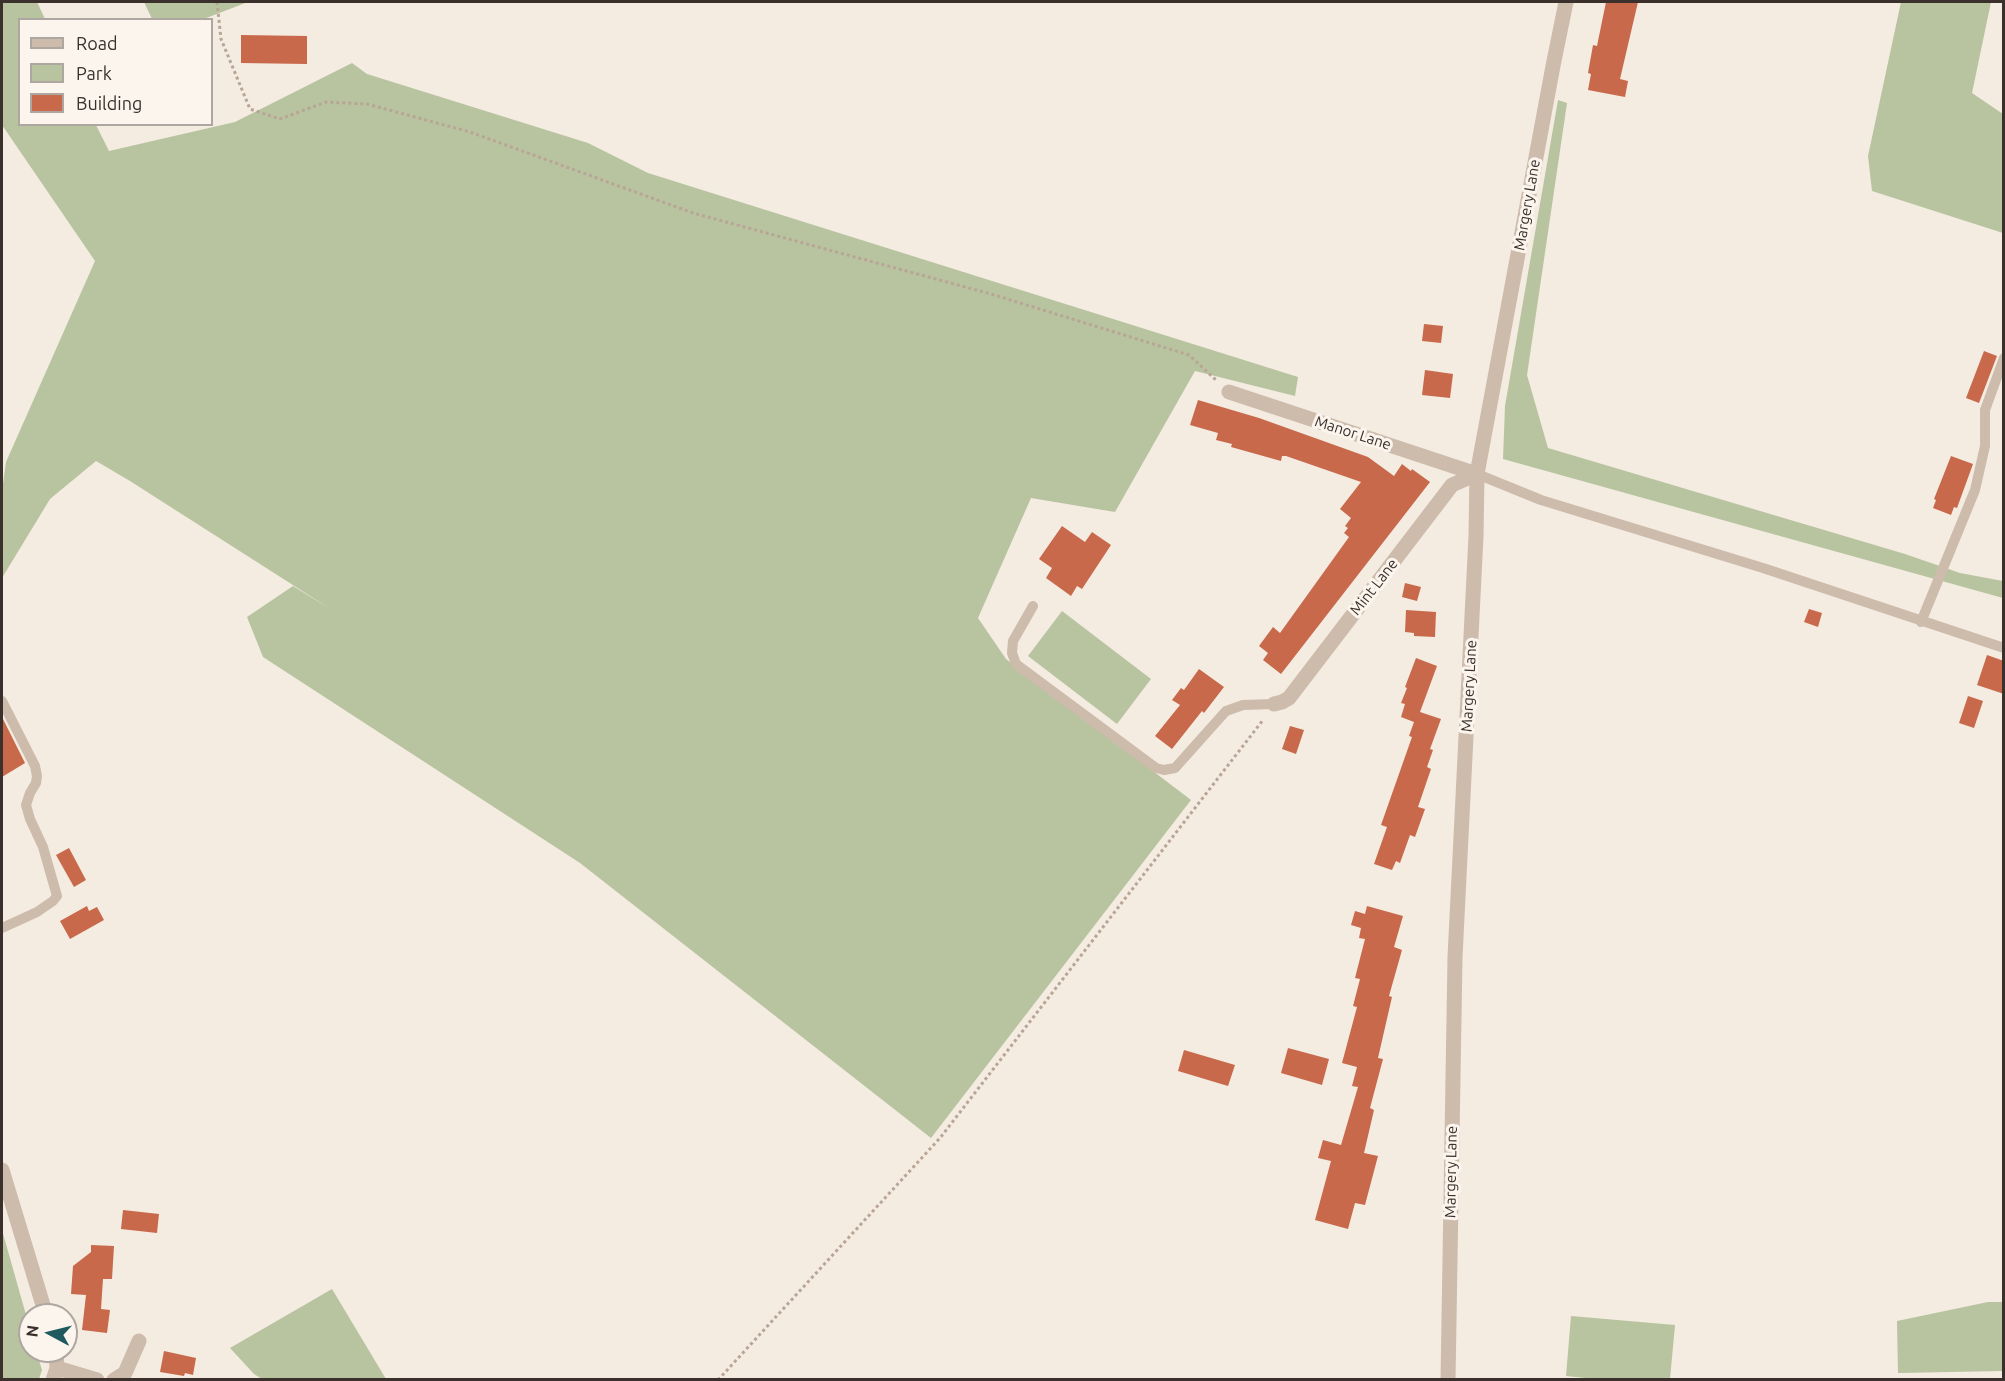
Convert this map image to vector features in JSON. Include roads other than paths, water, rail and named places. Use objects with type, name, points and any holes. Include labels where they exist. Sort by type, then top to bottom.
[{"type":"street","name":"Margery Lane","points":[[1448,1380],[1455,957],[1476,536],[1477,474],[1552,66],[1566,2]]},
{"type":"street","name":"Manor Lane","points":[[1229,392],[1477,474]]},
{"type":"street","name":"Mint Lane","points":[[1274,704],[1289,698],[1452,486],[1477,474]]},
{"type":"street","points":[[2,1170],[42,1303]]},
{"type":"street","points":[[114,1380],[125,1373],[140,1341]]},
{"type":"street","points":[[55,1374],[97,1380]]},
{"type":"lane","points":[[1921,622],[1975,490],[1985,446],[1984,410],[2004,358]]},
{"type":"lane","points":[[1477,474],[1541,500],[1774,572],[2004,648]]},
{"type":"lane","points":[[1033,606],[1013,641],[1012,653],[1016,664],[1156,768],[1164,770],[1174,768],[1226,711],[1244,705],[1274,704]]},
{"type":"lane","points":[[2,701],[37,776],[26,806],[44,847],[57,896],[37,912],[2,928]]}]
